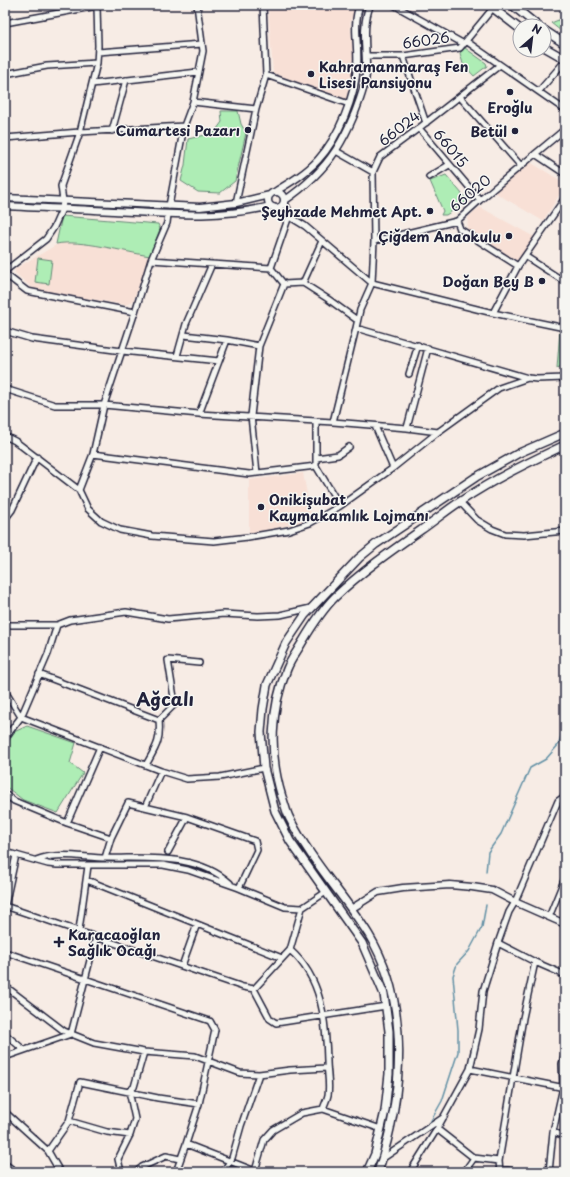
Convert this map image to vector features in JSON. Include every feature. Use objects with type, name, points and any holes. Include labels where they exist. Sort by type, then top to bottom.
[{"type":"main road","points":[[513,5],[528,18]]},
{"type":"main road","points":[[491,7],[512,23]]},
{"type":"main road","points":[[552,35],[565,44]]},
{"type":"main road","points":[[552,52],[565,60]]},
{"type":"main road","points":[[367,1172],[375,1154],[381,1129],[385,1111],[389,1074],[390,1031],[384,994],[362,943],[290,841],[275,811],[264,768],[262,732],[263,709],[268,685],[286,642],[305,614],[359,558],[376,544],[476,477],[519,453],[565,433]]},
{"type":"main road","points":[[378,1172],[394,1114],[399,1069],[396,1010],[386,968],[370,937],[309,853],[289,817],[277,781],[273,753],[273,722],[278,695],[288,667],[312,626],[334,598],[383,556],[460,502],[520,466],[565,445]]},
{"type":"street","points":[[5,23],[97,5],[104,5]]},
{"type":"street","points":[[97,5],[97,62],[80,132],[62,186],[62,209],[54,227],[46,239],[5,273],[27,291],[135,312]]},
{"type":"street","points":[[169,206],[184,126],[193,102],[203,51],[197,5]]},
{"type":"street","points":[[236,203],[256,109],[266,75],[263,5]]},
{"type":"street","points":[[5,198],[200,207],[236,203],[270,195],[276,192],[297,179],[318,160],[341,124],[353,93],[358,47],[356,28],[360,5]]},
{"type":"street","points":[[5,206],[207,215],[240,213],[281,206],[284,201],[302,188],[336,151],[347,131],[363,90],[366,77],[367,56],[365,32],[366,15],[370,5]]},
{"type":"street","points":[[394,5],[465,42],[565,110]]},
{"type":"street","name":"66026","points":[[367,56],[403,56],[460,48],[491,7]]},
{"type":"street","points":[[98,52],[202,44]]},
{"type":"street","points":[[403,56],[426,123]]},
{"type":"street","points":[[539,91],[565,60]]},
{"type":"street","points":[[5,74],[47,66],[97,62]]},
{"type":"street","name":"66024","points":[[373,172],[380,157],[500,65]]},
{"type":"street","points":[[92,84],[198,72]]},
{"type":"street","points":[[266,75],[349,104]]},
{"type":"street","points":[[112,131],[126,80]]},
{"type":"street","points":[[460,97],[521,166]]},
{"type":"street","points":[[193,102],[256,109]]},
{"type":"street","points":[[5,138],[184,126]]},
{"type":"street","name":"66015","points":[[419,128],[480,200]]},
{"type":"street","name":"66020","points":[[374,241],[458,221],[480,200],[565,130]]},
{"type":"street","points":[[334,422],[360,310],[372,283],[374,241],[373,172],[336,151]]},
{"type":"street","points":[[535,154],[565,174]]},
{"type":"street","points":[[429,177],[449,165]]},
{"type":"street","points":[[271,268],[289,216],[288,209],[281,194],[276,192]]},
{"type":"street","points":[[270,195],[268,202],[273,207],[305,226],[372,283],[494,313],[565,328]]},
{"type":"street","points":[[494,313],[518,266],[565,198]]},
{"type":"street","points":[[79,490],[93,454],[104,405],[151,260],[167,223],[168,214]]},
{"type":"street","points":[[458,221],[460,230],[518,266]]},
{"type":"street","points":[[303,283],[322,241]]},
{"type":"street","points":[[525,256],[565,280]]},
{"type":"street","points":[[151,260],[271,268],[284,284]]},
{"type":"street","points":[[177,356],[197,298],[212,264]]},
{"type":"street","points":[[284,284],[303,283],[358,320]]},
{"type":"street","points":[[257,473],[251,416],[259,346],[284,284]]},
{"type":"street","points":[[356,328],[528,378],[565,378]]},
{"type":"street","points":[[5,331],[32,339],[122,351],[219,361]]},
{"type":"street","points":[[184,335],[227,340],[259,346]]},
{"type":"street","points":[[199,414],[227,340]]},
{"type":"street","points":[[409,374],[418,345]]},
{"type":"street","points":[[407,428],[428,348]]},
{"type":"street","points":[[5,436],[15,441],[37,457],[79,490],[88,509],[101,521],[120,530],[152,536],[214,541],[289,530],[310,522],[340,506],[499,388],[528,378]]},
{"type":"street","points":[[5,389],[55,405],[104,405],[199,414],[334,422],[438,432]]},
{"type":"street","points":[[316,421],[316,466],[340,506]]},
{"type":"street","points":[[375,426],[393,468]]},
{"type":"street","points":[[316,458],[338,455],[349,447]]},
{"type":"street","points":[[93,454],[249,474],[316,466]]},
{"type":"street","points":[[5,519],[12,510],[37,457]]},
{"type":"street","points":[[460,502],[478,520],[492,529],[506,534],[524,535],[565,530]]},
{"type":"street","points":[[5,626],[57,625],[70,620],[126,612],[168,620],[224,614],[258,616],[280,615],[311,608]]},
{"type":"street","points":[[5,738],[21,717],[48,654],[57,625]]},
{"type":"street","points":[[146,765],[159,741],[159,720],[175,704],[168,660],[199,663]]},
{"type":"street","points":[[39,674],[159,720]]},
{"type":"street","points":[[5,691],[21,717],[161,771],[188,779],[220,778],[264,768]]},
{"type":"street","points":[[67,823],[100,747]]},
{"type":"street","points":[[145,807],[161,771]]},
{"type":"street","points":[[5,794],[14,801],[67,823],[110,838]]},
{"type":"street","points":[[410,1172],[438,1129],[470,1069],[480,1029],[482,991],[498,943],[509,912],[516,902],[558,801],[565,796]]},
{"type":"street","points":[[558,801],[565,803]]},
{"type":"street","points":[[105,858],[110,838],[128,803],[187,817],[255,841],[257,850],[239,888]]},
{"type":"street","points":[[168,852],[187,817]]},
{"type":"street","points":[[5,852],[48,864],[88,866],[163,865],[188,870],[232,885],[285,907],[302,908],[326,892]]},
{"type":"street","points":[[16,855],[5,906],[243,987],[254,989]]},
{"type":"street","points":[[36,860],[54,856],[174,859],[221,875],[232,885]]},
{"type":"street","points":[[79,930],[88,866]]},
{"type":"street","points":[[549,917],[565,878]]},
{"type":"street","points":[[87,880],[282,958]]},
{"type":"street","points":[[351,909],[378,892],[403,888],[450,885],[472,886],[492,890],[565,924]]},
{"type":"street","points":[[254,989],[290,950],[302,908]]},
{"type":"street","points":[[182,966],[197,924]]},
{"type":"street","points":[[70,1034],[86,979],[96,937]]},
{"type":"street","points":[[498,943],[535,962],[565,974]]},
{"type":"street","points":[[290,950],[297,956],[314,980],[320,996],[327,1035],[328,1094],[323,1109]]},
{"type":"street","points":[[5,952],[210,1020],[215,1030],[209,1061],[199,1104],[176,1172]]},
{"type":"street","points":[[522,1172],[499,1170],[499,1162],[523,1018],[535,962]]},
{"type":"street","points":[[5,986],[64,1031],[94,1043],[144,1052],[195,1056],[240,1073],[259,1074],[290,1070],[327,1068]]},
{"type":"street","points":[[254,989],[270,1019],[276,1023],[386,1006]]},
{"type":"street","points":[[5,1034],[24,1050]]},
{"type":"street","points":[[5,1057],[70,1034]]},
{"type":"street","points":[[130,1091],[134,1087],[144,1052]]},
{"type":"street","points":[[549,1172],[553,1132],[564,1087],[565,1052]]},
{"type":"street","points":[[470,1069],[564,1087]]},
{"type":"street","points":[[223,1172],[232,1158],[241,1126],[259,1074]]},
{"type":"street","points":[[48,1151],[69,1121],[80,1082],[130,1091],[158,1098],[199,1104]]},
{"type":"street","points":[[121,1172],[118,1159],[130,1135],[135,1119],[130,1091]]},
{"type":"street","points":[[186,1144],[255,1172],[264,1140],[273,1130],[302,1113],[323,1109],[381,1129]]},
{"type":"street","points":[[5,1112],[48,1151],[60,1172]]},
{"type":"street","points":[[382,1159],[444,1116]]},
{"type":"street","points":[[69,1121],[107,1132],[130,1135]]},
{"type":"street","points":[[438,1129],[474,1158],[499,1162]]},
{"type":"street","points":[[553,1132],[565,1136]]},
{"type":"street","points":[[136,1172],[142,1167],[166,1156],[180,1159]]},
{"type":"street","points":[[464,1172],[474,1158]]},
{"type":"street","points":[[5,1164],[16,1172]]},
{"type":"shaded area","points":[[268,5],[356,5],[350,23],[353,53],[353,74],[347,100],[273,73]]},
{"type":"shaded area","points":[[530,162],[565,183],[565,186],[543,221],[494,192]]},
{"type":"shaded area","points":[[480,207],[536,238],[520,263],[467,230],[468,217]]},
{"type":"shaded area","points":[[62,216],[158,224],[160,229],[133,301],[126,305],[33,289],[15,273],[15,269],[56,245]]},
{"type":"shaded area","points":[[303,473],[312,520],[249,534],[249,480]]},
{"type":"green space","points":[[565,10],[565,31],[561,31],[552,24],[561,19],[561,13]]},
{"type":"green space","points":[[465,48],[486,63],[487,66],[474,76],[463,64],[460,53]]},
{"type":"green space","points":[[221,111],[238,111],[241,124],[246,133],[235,181],[220,193],[198,192],[181,181],[185,165],[188,139],[214,133],[222,122]]},
{"type":"green space","points":[[446,175],[468,201],[446,215],[441,215],[443,211],[430,181]]},
{"type":"green space","points":[[62,216],[158,224],[160,229],[150,256],[78,243],[56,244]]},
{"type":"green space","points":[[38,258],[52,260],[49,284],[35,282]]},
{"type":"green space","points":[[560,330],[565,331],[565,365],[557,368]]},
{"type":"green space","points":[[27,726],[76,743],[70,763],[83,773],[58,813],[23,800],[5,786],[5,748],[14,732]]},
{"type":"waterway","points":[[486,872],[488,852],[501,834],[530,768],[546,759],[559,744],[565,719]]},
{"type":"waterway","points":[[428,1126],[442,1101],[458,1052],[458,1030],[453,976],[457,964],[469,951],[482,927],[486,905]]},
{"type":"place","name":"Kahramanmaraş Fen Lisesi Pansiyonu","points":[[311,74]]},
{"type":"place","name":"Eroğlu","points":[[510,92]]},
{"type":"place","name":"Cumartesi Pazarı","points":[[248,130]]},
{"type":"place","name":"Betül","points":[[515,131]]},
{"type":"place","name":"Şeyhzade Mehmet Apt.","points":[[430,211]]},
{"type":"place","name":"Çiğdem Anaokulu","points":[[509,236]]},
{"type":"place","name":"Doğan Bey B","points":[[542,281]]},
{"type":"place","name":"Onikişubat Kaymakamlık Lojmanı","points":[[261,507]]},
{"type":"place","name":"Karacaoğlan Sağlık Ocağı","points":[[59,942]]},
{"type":"district","name":"Ağcalı","points":[[165,698]]}]
